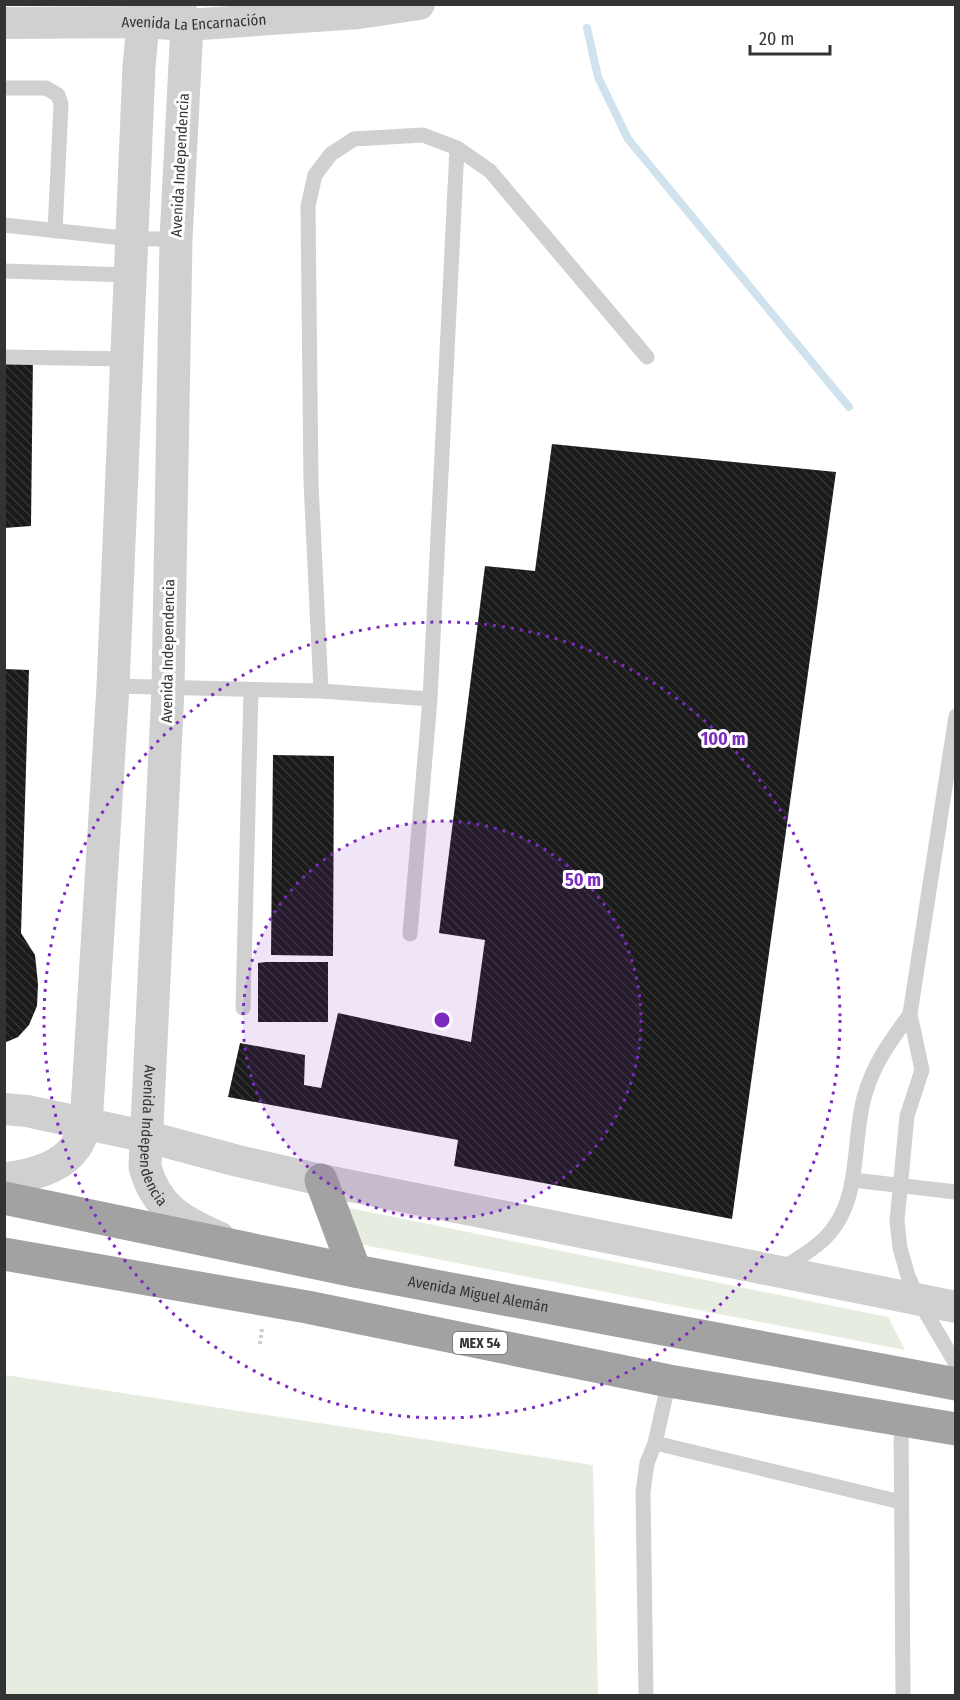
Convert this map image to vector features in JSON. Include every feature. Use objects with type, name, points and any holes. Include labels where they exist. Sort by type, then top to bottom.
[{"type":"highway","points":[[321,1180],[356,1271]]},
{"type":"highway","name":"Avenida Miguel Alemán","points":[[4,1198],[356,1271],[956,1384]]},
{"type":"highway","name":"MEX 54","points":[[4,1254],[307,1307],[669,1381],[956,1429]]},
{"type":"street","name":"Avenida La Encarnación","points":[[4,23],[148,13],[182,15],[359,9],[419,4]]},
{"type":"street","points":[[4,1179],[42,1170],[62,1161],[75,1147],[86,1125],[113,686],[132,238],[148,13]]},
{"type":"street","name":"Avenida Independencia","points":[[182,15],[168,689],[145,1167],[149,1181],[163,1204],[198,1229],[243,1248]]},
{"type":"street","points":[[4,1109],[27,1111],[148,1137],[321,1180],[956,1308]]},
{"type":"lane","points":[[4,88],[46,88],[58,94],[61,104],[55,231]]},
{"type":"lane","points":[[321,691],[311,483],[308,206],[315,175],[331,154],[354,139],[423,135],[457,148],[490,171],[647,357]]},
{"type":"lane","points":[[410,934],[430,699],[457,148]]},
{"type":"lane","points":[[4,225],[132,238],[176,239]]},
{"type":"lane","points":[[4,271],[130,275]]},
{"type":"lane","points":[[4,357],[126,359]]},
{"type":"lane","points":[[113,686],[321,691],[430,699]]},
{"type":"lane","points":[[243,1008],[251,690]]},
{"type":"lane","points":[[956,716],[910,1014],[922,1070],[907,1116],[897,1221],[900,1248],[908,1276],[956,1364]]},
{"type":"lane","points":[[777,1272],[826,1238],[842,1214],[853,1180],[865,1096],[877,1061],[910,1014]]},
{"type":"lane","points":[[853,1180],[956,1192]]},
{"type":"lane","points":[[646,1695],[643,1492],[647,1463],[655,1443],[669,1381]]},
{"type":"lane","points":[[901,1419],[903,1695]]},
{"type":"lane","points":[[655,1443],[901,1502]]},
{"type":"shaded area","points":[[334,1205],[888,1317],[905,1350],[359,1244]]},
{"type":"shaded area","points":[[5,1375],[593,1465],[598,1695],[5,1695]]},
{"type":"building","points":[[4,354],[33,355],[31,526],[4,528]]},
{"type":"building","points":[[552,444],[836,472],[732,1219],[454,1166],[458,1140],[228,1097],[240,1043],[305,1055],[304,1085],[321,1088],[338,1013],[471,1042],[485,940],[439,933],[485,566],[535,571]]},
{"type":"building","points":[[4,669],[29,670],[21,933],[35,955],[38,984],[37,1006],[29,1025],[18,1037],[4,1043]]},
{"type":"building","points":[[273,755],[334,756],[333,956],[271,955]]},
{"type":"building","points":[[328,962],[328,1022],[258,1022],[258,963]]},
{"type":"waterway","points":[[587,28],[598,77],[628,139],[849,407]]}]
